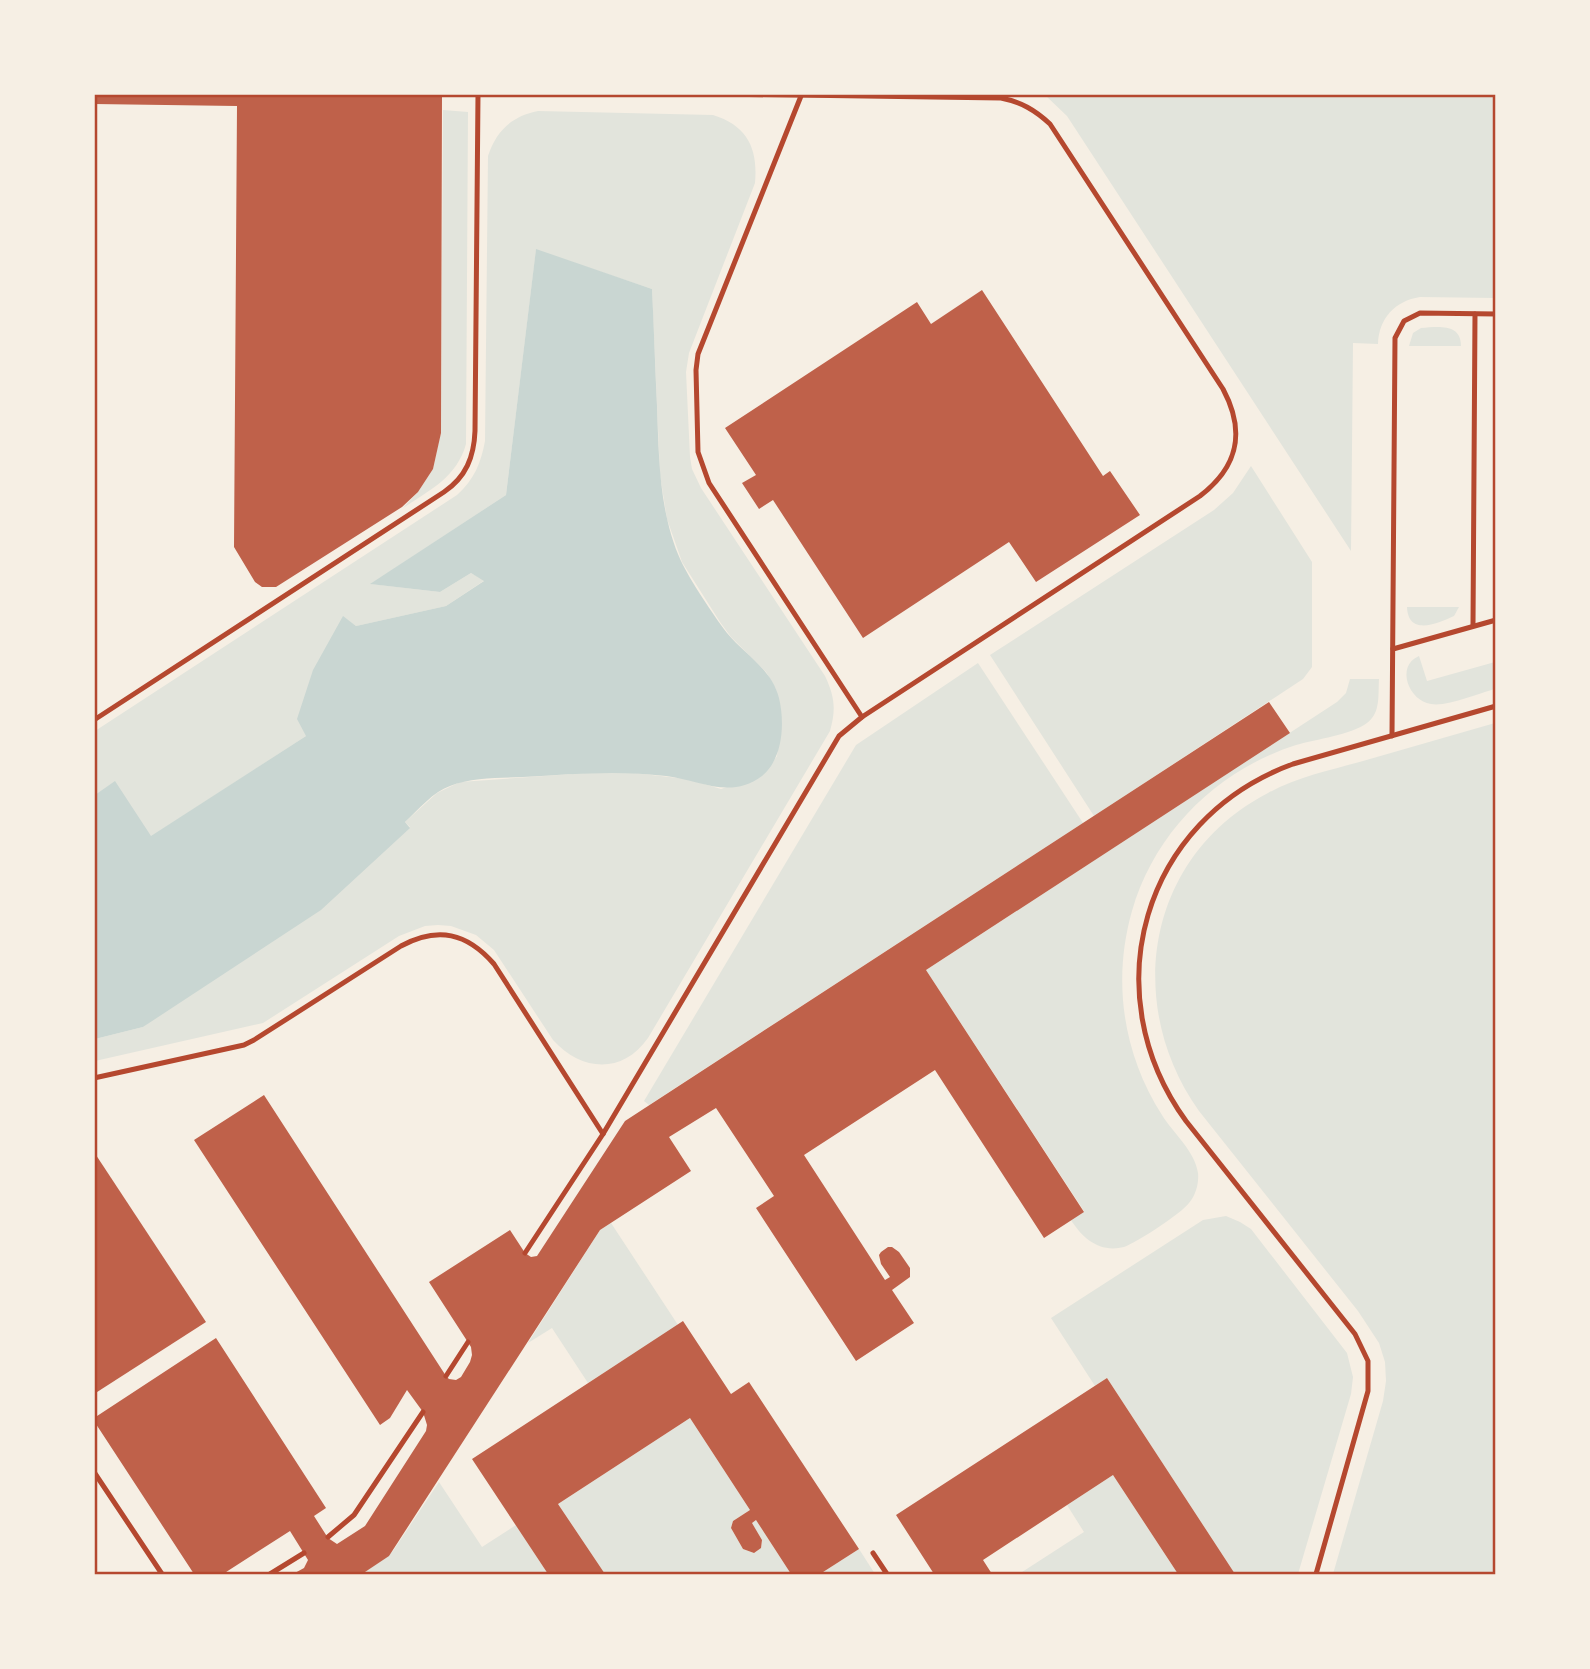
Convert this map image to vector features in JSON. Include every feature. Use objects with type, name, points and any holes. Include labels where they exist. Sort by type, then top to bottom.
[{"type":"lane","points":[[94,720],[444,492],[464,473],[473,453],[475,431],[478,94]]},
{"type":"lane","points":[[526,1253],[603,1134],[834,743],[845,729],[1209,489],[1224,473],[1235,449],[1236,421],[1229,399],[1050,124],[1035,110],[1001,98],[718,94]]},
{"type":"lane","points":[[801,96],[698,354],[698,452],[709,483],[862,717]]},
{"type":"lane","points":[[1473,626],[1475,314]]},
{"type":"lane","points":[[1392,736],[1395,338],[1404,321],[1415,315],[1496,314]]},
{"type":"lane","points":[[1393,649],[1496,620]]},
{"type":"lane","points":[[1316,1574],[1368,1391],[1368,1361],[1355,1334],[1175,1105],[1164,1087],[1147,1045],[1138,997],[1145,922],[1167,868],[1198,825],[1250,783],[1275,771],[1496,706]]},
{"type":"lane","points":[[94,1078],[244,1045],[273,1030],[401,946],[421,937],[441,934],[471,943],[494,964],[603,1134]]},
{"type":"lane","points":[[446,1376],[468,1342]]},
{"type":"lane","points":[[328,1537],[354,1515],[423,1412]]},
{"type":"lane","points":[[94,1472],[162,1574]]},
{"type":"lane","points":[[270,1574],[304,1553]]},
{"type":"lane","points":[[873,1553],[887,1574]]},
{"type":"shaded area","points":[[1045,95],[1495,95],[1495,298],[1411,299],[1390,312],[1381,326],[1378,344],[1353,343],[1351,551],[1067,116]]},
{"type":"shaded area","points":[[443,110],[468,112],[466,444],[449,474],[403,508],[418,492],[433,469],[441,432]]},
{"type":"shaded area","points":[[538,111],[713,115],[735,125],[748,140],[755,160],[755,183],[689,353],[686,372],[690,457],[692,469],[701,488],[825,676],[834,704],[830,731],[648,1038],[638,1050],[626,1058],[614,1063],[589,1063],[564,1050],[553,1040],[494,950],[476,935],[451,926],[438,925],[425,926],[399,936],[263,1023],[95,1061],[95,1039],[143,1027],[410,827],[405,822],[437,793],[460,782],[616,771],[687,779],[721,789],[764,774],[777,756],[781,714],[776,689],[766,672],[720,622],[682,562],[667,519],[660,475],[652,289],[536,250],[506,495],[371,584],[440,592],[471,573],[485,580],[446,606],[356,626],[343,617],[306,736],[95,873],[95,731],[457,495],[472,477],[479,464],[485,441],[488,156],[506,126],[520,117]]},
{"type":"shaded area","points":[[536,249],[652,289],[660,465],[668,524],[681,561],[702,598],[727,633],[764,670],[775,688],[781,708],[782,729],[778,750],[769,769],[750,783],[727,788],[666,776],[613,773],[486,778],[450,786],[421,806],[405,822],[410,828],[321,910],[143,1027],[95,1039],[95,795],[115,781],[151,836],[306,736],[297,719],[313,670],[343,616],[356,626],[446,606],[484,581],[471,573],[440,592],[370,584],[506,495]]},
{"type":"shaded area","points":[[1441,327],[1453,330],[1460,339],[1461,346],[1409,346],[1413,333],[1421,328]]},
{"type":"shaded area","points":[[1251,466],[1312,562],[1312,667],[1303,679],[1094,816],[990,655],[1214,510],[1233,493]]},
{"type":"shaded area","points":[[1407,607],[1459,607],[1454,616],[1432,624],[1418,625],[1412,622]]},
{"type":"shaded area","points":[[1419,656],[1427,681],[1495,662],[1495,689],[1446,703],[1431,704],[1423,701],[1411,690],[1406,675],[1412,661]]},
{"type":"shaded area","points":[[978,663],[1083,823],[649,1105],[644,1101],[856,745]]},
{"type":"shaded area","points":[[1350,679],[1379,679],[1375,714],[1367,723],[1352,731],[1296,745],[1268,756],[1216,787],[1193,807],[1173,830],[1142,882],[1126,937],[1122,990],[1125,1016],[1130,1042],[1149,1092],[1162,1115],[1193,1157],[1198,1181],[1189,1203],[1178,1214],[1138,1240],[1115,1248],[1093,1243],[1071,1220],[1084,1211],[926,970],[1337,702],[1346,693]]},
{"type":"shaded area","points":[[1495,723],[1495,1574],[1333,1574],[1383,1401],[1385,1362],[1379,1343],[1358,1311],[1199,1111],[1175,1069],[1161,1025],[1155,980],[1159,936],[1173,893],[1195,854],[1227,820],[1268,793],[1314,774]]},
{"type":"shaded area","points":[[1226,1216],[1251,1229],[1347,1353],[1353,1377],[1351,1394],[1298,1574],[1235,1574],[1107,1378],[1095,1386],[1051,1318],[1203,1220]]},
{"type":"shaded area","points":[[611,1223],[678,1325],[588,1383],[552,1328],[528,1343],[600,1230]]},
{"type":"shaded area","points":[[690,1418],[750,1510],[733,1521],[731,1528],[743,1549],[754,1553],[761,1547],[762,1540],[752,1523],[756,1520],[791,1574],[605,1574],[558,1504]]},
{"type":"shaded area","points":[[1113,1475],[1178,1574],[1019,1574],[1084,1532],[1067,1505]]},
{"type":"shaded area","points":[[439,1482],[482,1547],[516,1525],[548,1574],[362,1574],[393,1551]]},
{"type":"shaded area","points":[[859,1549],[875,1574],[820,1574]]},
{"type":"building","points":[[94,94],[442,94],[441,433],[433,469],[418,492],[402,507],[276,587],[262,587],[255,582],[234,547],[237,106],[94,104]]},
{"type":"building","points":[[982,290],[1103,476],[1110,471],[1140,515],[1036,582],[1009,542],[863,638],[773,500],[759,509],[742,483],[756,475],[725,428],[917,302],[931,324]]},
{"type":"building","points":[[1269,702],[1290,733],[926,970],[1084,1212],[1044,1238],[935,1070],[804,1155],[885,1280],[890,1277],[881,1264],[879,1255],[888,1247],[899,1252],[910,1268],[910,1277],[892,1290],[914,1323],[856,1361],[756,1208],[774,1196],[716,1108],[669,1137],[691,1171],[600,1230],[389,1556],[362,1574],[293,1574],[304,1568],[308,1560],[290,1531],[223,1574],[194,1574],[94,1418],[216,1338],[326,1508],[314,1516],[328,1538],[337,1544],[365,1526],[426,1431],[427,1425],[423,1412],[407,1390],[390,1418],[380,1425],[194,1140],[264,1095],[446,1376],[456,1380],[461,1377],[470,1362],[471,1347],[429,1282],[510,1230],[525,1253],[531,1257],[537,1256],[625,1121]]},
{"type":"building","points":[[94,1152],[206,1322],[94,1394]]},
{"type":"building","points":[[683,1321],[731,1394],[749,1382],[859,1549],[820,1574],[791,1574],[756,1520],[752,1523],[762,1540],[761,1548],[754,1553],[743,1549],[731,1528],[733,1521],[750,1510],[690,1418],[558,1504],[605,1574],[548,1574],[472,1459]]},
{"type":"building","points":[[1107,1378],[1235,1574],[1178,1574],[1113,1475],[983,1560],[992,1574],[934,1574],[896,1515]]}]
